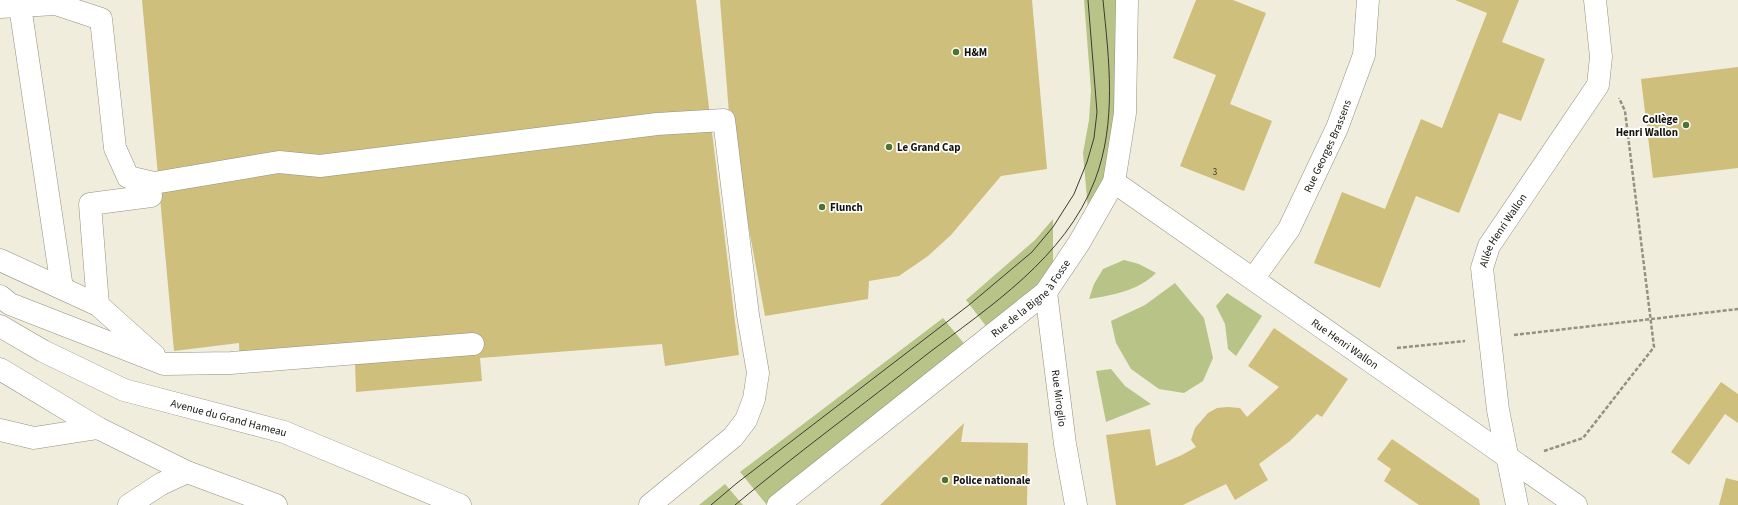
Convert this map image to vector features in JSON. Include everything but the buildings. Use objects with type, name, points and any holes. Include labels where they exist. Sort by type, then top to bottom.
[{"type":"street","name":"Rue de la Bigne à Fosse","points":[[778,505],[1046,292],[1079,243],[1114,182],[1125,113],[1127,0]]},
{"type":"street","name":"Rue Georges Brassens","points":[[1253,279],[1289,229],[1337,128],[1364,55],[1368,0]]},
{"type":"street","name":"Allée Henri Wallon","points":[[1517,505],[1498,410],[1482,268],[1488,246],[1598,85],[1601,57],[1595,0]]},
{"type":"street","points":[[62,288],[10,6],[56,4],[101,19],[115,148],[128,177],[152,189]]},
{"type":"street","points":[[98,305],[90,204],[278,162],[320,166],[657,124],[724,120],[748,316],[758,373],[754,399],[746,420],[733,437],[650,505]]},
{"type":"street","name":"Rue Henri Wallon","points":[[1114,182],[1576,505]]},
{"type":"street","points":[[0,260],[98,305],[164,364]]},
{"type":"street","name":"Rue Miroglio","points":[[1046,292],[1065,444],[1076,505]]},
{"type":"street","points":[[0,296],[10,304],[164,364],[231,364],[473,344]]},
{"type":"street","name":"Avenue du Grand Hameau","points":[[0,326],[43,351],[124,390],[284,432],[460,505]]},
{"type":"street","points":[[0,369],[98,428],[187,472],[276,505]]},
{"type":"street","points":[[0,430],[34,438],[98,428]]},
{"type":"street","points":[[128,505],[161,484],[187,472]]},
{"type":"path","points":[[1533,475],[1537,453],[1583,438],[1654,347],[1649,319],[1624,111],[1619,98]]},
{"type":"path","points":[[1358,352],[1738,309]]},
{"type":"green space","points":[[1084,0],[1121,0],[1121,55],[1108,170],[1088,210],[1083,153],[1089,120],[1091,90]]},
{"type":"green space","points":[[1053,219],[1053,267],[1021,302],[989,330],[966,300],[1035,240]]},
{"type":"green space","points":[[1124,260],[1139,264],[1156,273],[1149,279],[1133,288],[1116,294],[1089,299],[1094,284],[1103,269]]},
{"type":"green space","points":[[1175,283],[1204,318],[1213,358],[1203,381],[1184,393],[1159,389],[1131,369],[1116,343],[1111,321],[1145,305]]},
{"type":"green space","points":[[1227,293],[1262,316],[1236,356],[1228,349],[1225,324],[1216,306]]},
{"type":"green space","points":[[943,318],[967,347],[766,504],[740,472]]},
{"type":"green space","points":[[1111,369],[1125,386],[1151,404],[1106,422],[1096,371]]},
{"type":"green space","points":[[725,484],[743,505],[699,505]]},
{"type":"tram line","points":[[711,505],[737,483],[969,305],[1032,252],[1053,227],[1074,194],[1087,162],[1094,138],[1097,112],[1088,0]]},
{"type":"tram line","points":[[735,505],[806,448],[1000,299],[1045,257],[1065,233],[1082,208],[1095,180],[1102,158],[1106,136],[1110,91],[1103,0]]},
{"type":"place","name":"H&M","points":[[956,52]]},
{"type":"place","name":"Collège Henri Wallon","points":[[1686,125]]},
{"type":"place","name":"Le Grand Cap","points":[[889,147]]},
{"type":"place","name":"Flunch","points":[[822,207]]},
{"type":"place","name":"Police nationale","points":[[945,480]]}]
